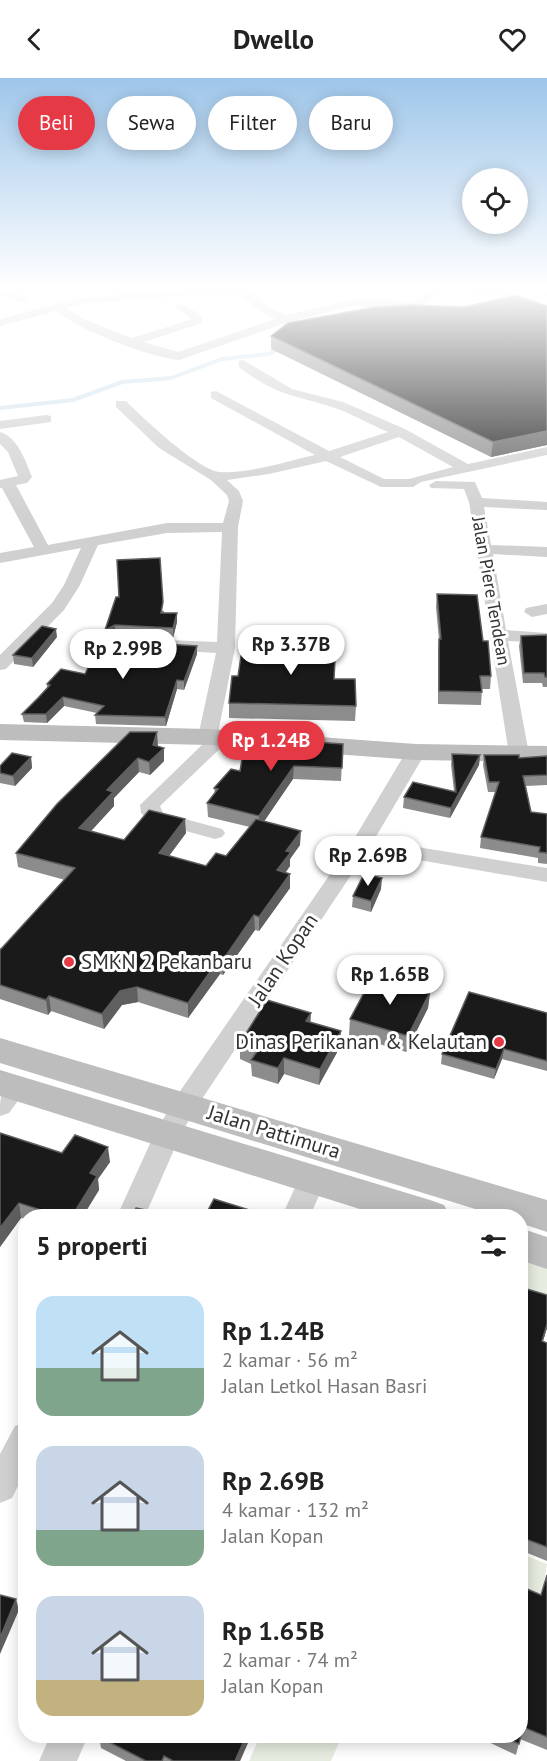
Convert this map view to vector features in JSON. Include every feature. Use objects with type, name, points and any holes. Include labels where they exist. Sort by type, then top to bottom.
[{"type":"main road","points":[[0,732],[214,738],[416,752],[547,754]]},
{"type":"main road","name":"Jalan Pattimura","points":[[0,1050],[176,1119],[312,1180],[407,1209]]},
{"type":"main road","name":"Jalan Pattimura","points":[[5,1092],[176,1119],[520,1209]]},
{"type":"main road","name":"Jalan Pattimura","points":[[528,1211],[547,1216]]},
{"type":"main road","points":[[528,1247],[547,1253]]},
{"type":"street","points":[[245,366],[265,381],[287,392],[338,405],[400,432],[465,468]]},
{"type":"street","points":[[216,395],[381,483],[413,483],[416,479],[547,451]]},
{"type":"street","points":[[121,404],[164,444],[216,477],[234,494],[236,501],[230,527],[226,648],[214,738],[150,805],[151,813],[156,817],[214,833]]},
{"type":"street","points":[[0,424],[46,419]]},
{"type":"street","points":[[216,477],[268,470],[328,456],[400,432]]},
{"type":"street","points":[[0,436],[14,452],[25,477],[22,480],[3,484],[43,549]]},
{"type":"street","name":"Jalan Piere Tendean","points":[[416,479],[426,486],[468,484],[476,502],[519,754]]},
{"type":"street","points":[[476,502],[547,506]]},
{"type":"street","points":[[0,558],[167,528],[230,527]]},
{"type":"street","points":[[0,665],[58,606],[72,585],[92,540]]},
{"type":"street","points":[[484,549],[547,552]]},
{"type":"street","points":[[499,635],[547,638]]},
{"type":"street","points":[[149,644],[226,648]]},
{"type":"street","name":"Jalan Kopan","points":[[134,1209],[176,1119],[361,844],[416,752]]},
{"type":"street","points":[[361,844],[547,875]]},
{"type":"street","points":[[299,1209],[312,1180]]},
{"type":"street","points":[[0,1487],[18,1452]]},
{"type":"street","points":[[58,1761],[66,1743]]},
{"type":"shaded area","points":[[528,1261],[547,1267],[547,1300],[528,1293]]},
{"type":"shaded area","points":[[528,1556],[547,1564],[544,1582],[547,1584],[547,1603],[528,1595]]},
{"type":"shaded area","points":[[257,1743],[339,1743],[331,1761],[249,1761]]},
{"type":"building","points":[[333,366],[547,366],[547,431],[493,442]]},
{"type":"building","points":[[160,558],[163,602],[161,613],[177,613],[173,628],[115,625],[105,630],[116,597],[119,597],[117,560]]},
{"type":"building","points":[[437,594],[477,595],[483,641],[488,641],[491,676],[480,676],[482,692],[439,691],[439,639],[441,639]]},
{"type":"building","points":[[42,626],[56,629],[32,658],[13,655]]},
{"type":"building","points":[[269,629],[300,630],[298,645],[326,646],[325,659],[335,659],[334,679],[355,679],[356,706],[229,703],[232,676],[238,676],[241,656],[265,657]]},
{"type":"building","points":[[104,635],[115,641],[197,646],[184,681],[177,680],[165,717],[95,715],[104,706],[63,697],[46,714],[22,714],[50,685],[47,684],[61,669],[85,674]]},
{"type":"building","points":[[547,635],[547,677],[544,673],[524,673],[521,636]]},
{"type":"building","points":[[130,732],[157,732],[153,745],[164,748],[149,762],[138,758],[107,790],[113,792],[79,828],[124,840],[149,810],[185,819],[159,853],[206,866],[216,853],[226,856],[256,819],[301,831],[286,851],[291,852],[277,870],[290,874],[259,917],[254,915],[223,960],[219,959],[188,1003],[137,987],[120,991],[102,1014],[49,996],[46,1000],[0,985],[0,949],[75,868],[16,853],[57,804]]},
{"type":"building","points":[[260,738],[343,744],[342,768],[294,766],[259,816],[207,803],[218,789],[214,788],[231,769],[240,771],[243,754],[258,754]]},
{"type":"building","points":[[12,753],[31,757],[13,776],[0,773],[0,766]]},
{"type":"building","points":[[452,754],[480,755],[451,808],[404,797],[413,782],[456,792]]},
{"type":"building","points":[[484,755],[519,755],[519,758],[547,756],[547,775],[523,776],[531,812],[547,814],[547,853],[539,852],[540,847],[481,837],[499,782],[489,782]]},
{"type":"building","points":[[364,874],[382,878],[371,901],[353,896]]},
{"type":"building","points":[[373,976],[430,992],[408,1036],[350,1019]]},
{"type":"building","name":"Dinas Perikanan & Kelautan","points":[[469,992],[547,1013],[547,1061],[504,1049],[496,1069],[442,1054]]},
{"type":"building","points":[[267,1000],[311,1013],[306,1021],[341,1031],[320,1069],[284,1058],[278,1068],[251,1060],[258,1050],[240,1043]]},
{"type":"building","points":[[0,1133],[62,1153],[75,1135],[108,1147],[90,1173],[97,1176],[76,1209],[38,1209],[19,1203],[0,1228]]},
{"type":"building","points":[[214,1199],[246,1209],[209,1209]]},
{"type":"building","points":[[528,1289],[547,1295],[547,1324],[542,1341],[547,1343],[547,1547],[528,1540]]},
{"type":"building","points":[[547,1575],[547,1737],[528,1729],[528,1589],[541,1595]]},
{"type":"building","points":[[0,1595],[16,1599],[0,1638]]},
{"type":"building","points":[[111,1743],[243,1743],[235,1761],[173,1761],[164,1756],[162,1761],[146,1761]]},
{"type":"waterway","points":[[0,408],[73,400],[122,382],[171,378],[204,366]]},
{"type":"place","name":"SMKN 2 Pekanbaru","points":[[69,962]]},
{"type":"place","name":"Dinas Perikanan & Kelautan","points":[[499,1042]]}]
